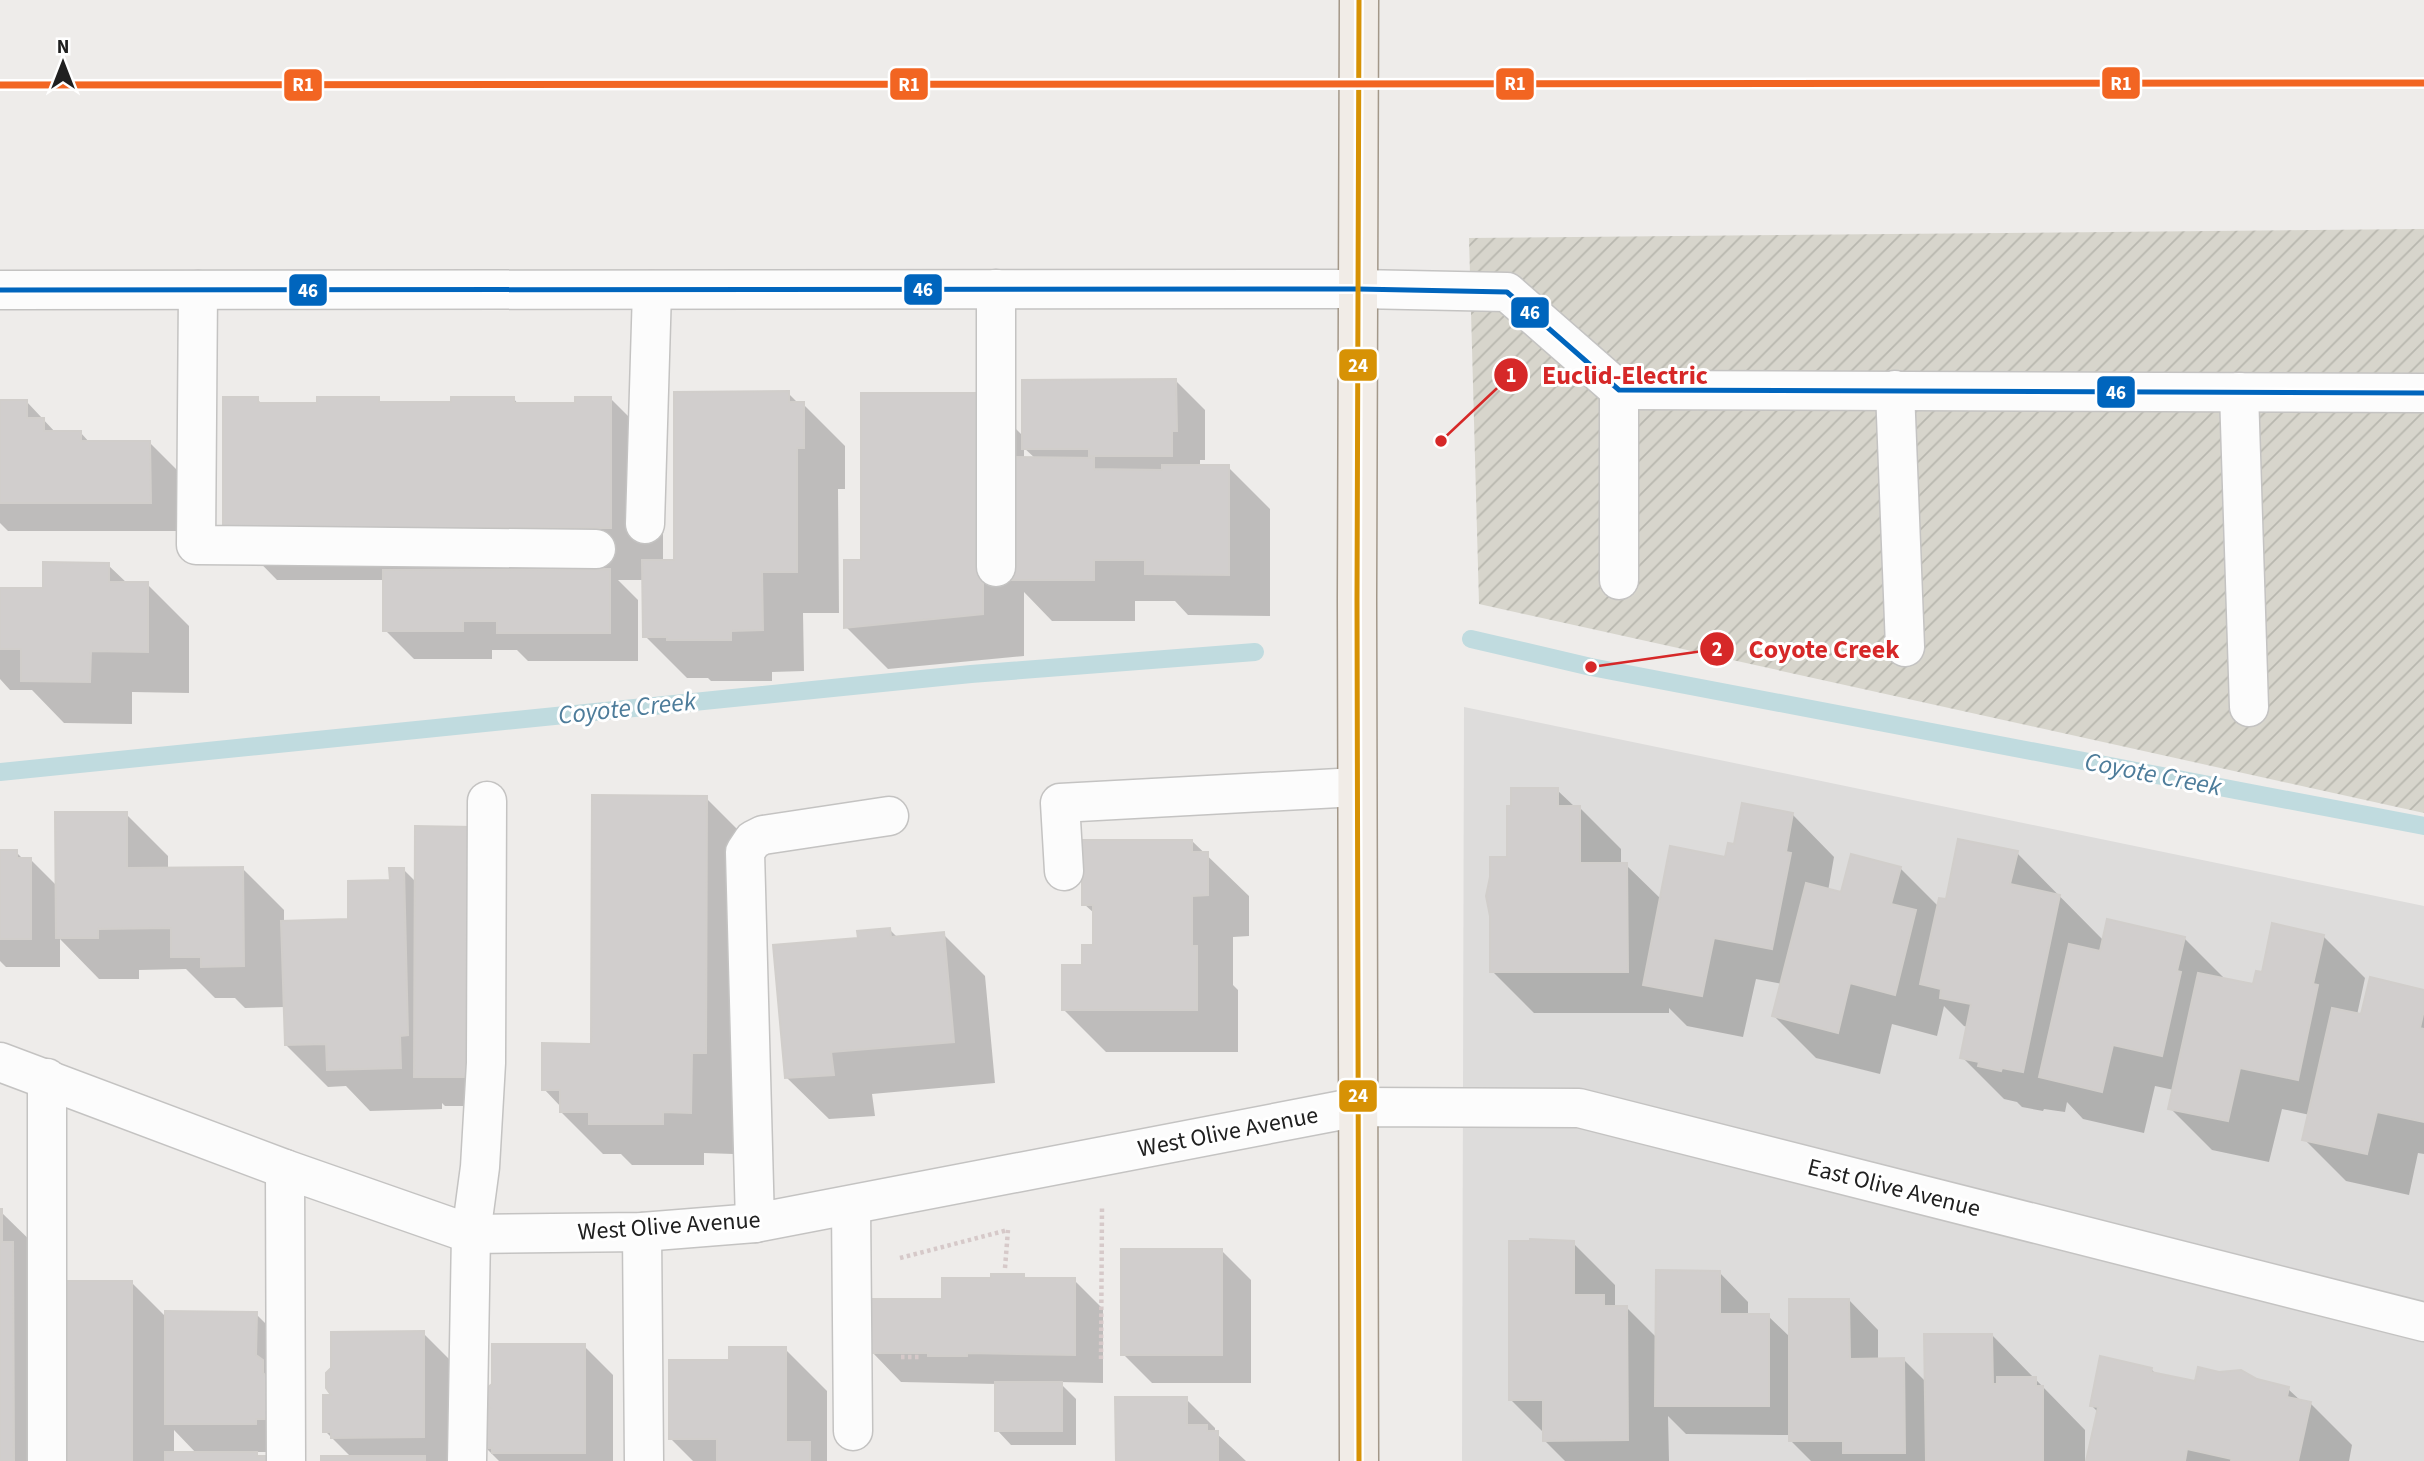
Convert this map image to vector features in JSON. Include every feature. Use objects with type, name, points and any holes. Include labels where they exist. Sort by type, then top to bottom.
[{"type":"main road","points":[[1359,0],[1359,1461]]},
{"type":"street","points":[[996,289],[996,567]]},
{"type":"street","points":[[0,290],[1358,289],[1507,292],[1619,390],[2424,393]]},
{"type":"street","points":[[198,290],[195,545],[596,550]]},
{"type":"street","points":[[645,524],[652,290]]},
{"type":"street","points":[[1619,390],[1619,580]]},
{"type":"street","points":[[1895,390],[1905,648]]},
{"type":"street","points":[[2239,392],[2249,707]]},
{"type":"street","points":[[1064,871],[1060,803],[1357,787]]},
{"type":"street","points":[[467,1461],[471,1234],[480,1167],[486,1063],[487,801]]},
{"type":"street","points":[[755,1223],[745,852],[753,840],[764,835],[889,816]]},
{"type":"street","name":"West Olive Avenue","points":[[0,1062],[285,1169],[471,1234],[642,1232],[755,1223],[1358,1107]]},
{"type":"street","points":[[47,1078],[47,1461]]},
{"type":"street","name":"East Olive Avenue","points":[[1358,1107],[1579,1108],[2424,1322]]},
{"type":"street","points":[[285,1169],[286,1461]]},
{"type":"street","points":[[851,1206],[853,1431]]},
{"type":"street","points":[[642,1232],[645,1461]]},
{"type":"path","points":[[1091,1205],[1102,1202],[1101,1359]]},
{"type":"path","points":[[852,1271],[1020,1226]]},
{"type":"path","points":[[1005,1268],[1008,1230]]},
{"type":"shaded area","points":[[2424,229],[2424,813],[1479,604],[1469,238]]},
{"type":"shaded area","points":[[1464,707],[2424,906],[2424,1461],[1462,1461]]},
{"type":"building","points":[[1176,379],[1177,431],[1172,431],[1172,456],[1089,456],[1089,449],[1022,449],[1022,380]]},
{"type":"building","points":[[789,391],[789,402],[804,402],[804,448],[797,448],[797,572],[762,572],[763,630],[731,631],[731,640],[667,640],[667,637],[643,637],[642,560],[674,560],[674,392]]},
{"type":"building","points":[[861,393],[983,393],[983,614],[844,628],[844,560],[861,560]]},
{"type":"building","points":[[223,397],[258,397],[258,403],[317,403],[317,397],[379,397],[379,402],[451,402],[451,397],[514,397],[514,403],[575,403],[575,397],[611,397],[611,528],[223,528]]},
{"type":"building","points":[[0,400],[27,400],[27,418],[44,418],[44,431],[81,431],[81,441],[150,441],[151,503],[0,503]]},
{"type":"building","points":[[1009,457],[1094,458],[1094,469],[1162,470],[1162,465],[1229,465],[1229,575],[1145,574],[1145,560],[1094,560],[1094,580],[1009,580]]},
{"type":"building","points":[[43,562],[109,563],[109,582],[148,582],[148,652],[91,651],[90,682],[21,681],[21,649],[0,649],[0,588],[43,588]]},
{"type":"building","points":[[610,569],[610,633],[497,633],[497,621],[463,621],[463,631],[383,631],[383,570]]},
{"type":"building","points":[[1511,788],[1558,788],[1558,806],[1580,806],[1580,863],[1627,863],[1628,972],[1490,972],[1490,916],[1486,896],[1490,857],[1507,857],[1507,806],[1511,806]]},
{"type":"building","points":[[592,795],[707,796],[706,1053],[692,1053],[691,1113],[663,1112],[663,1124],[589,1124],[589,1112],[560,1112],[560,1090],[542,1090],[542,1043],[591,1044]]},
{"type":"building","points":[[1742,803],[1793,813],[1786,852],[1791,853],[1772,949],[1714,938],[1702,996],[1643,985],[1670,846],[1725,857],[1728,843],[1734,844]]},
{"type":"building","points":[[55,812],[127,812],[127,868],[243,867],[244,966],[201,967],[201,957],[171,957],[171,928],[98,929],[98,938],[56,938]]},
{"type":"building","points":[[415,826],[473,827],[472,1077],[414,1077]]},
{"type":"building","points":[[1958,839],[2018,851],[2010,884],[2060,895],[2023,1072],[1978,1066],[1979,1062],[1960,1058],[1971,1004],[1940,998],[1941,989],[1920,984],[1939,898],[1946,899]]},
{"type":"building","points":[[1082,840],[1192,840],[1192,852],[1208,852],[1208,895],[1192,896],[1192,946],[1197,946],[1197,1010],[1062,1010],[1062,965],[1082,965],[1082,945],[1093,945],[1093,905],[1082,905]]},
{"type":"building","points":[[0,850],[17,850],[17,858],[31,858],[31,939],[0,939]]},
{"type":"building","points":[[1851,854],[1901,867],[1891,904],[1916,910],[1895,995],[1850,983],[1838,1033],[1772,1016],[1806,883],[1841,892]]},
{"type":"building","points":[[389,868],[404,868],[408,1035],[400,1036],[401,1068],[327,1070],[326,1044],[285,1045],[281,921],[348,919],[348,881],[390,880]]},
{"type":"building","points":[[2107,919],[2185,937],[2177,971],[2181,972],[2162,1056],[2113,1045],[2102,1092],[2039,1077],[2069,944],[2100,951]]},
{"type":"building","points":[[2272,923],[2324,935],[2313,984],[2318,985],[2298,1080],[2240,1068],[2228,1121],[2168,1109],[2198,973],[2253,984],[2256,971],[2262,972]]},
{"type":"building","points":[[890,928],[891,937],[944,932],[954,1042],[831,1052],[834,1075],[785,1078],[773,945],[858,938],[857,931]]},
{"type":"building","points":[[2370,977],[2424,990],[2420,1028],[2424,1029],[2424,1122],[2377,1112],[2367,1154],[2302,1140],[2332,1008],[2361,1014]]},
{"type":"building","points":[[0,1209],[2,1242],[13,1242],[14,1461],[0,1461]]},
{"type":"building","points":[[1509,1241],[1574,1241],[1574,1295],[1604,1295],[1604,1306],[1627,1306],[1628,1440],[1543,1441],[1543,1400],[1509,1400]]},
{"type":"building","points":[[1121,1249],[1222,1249],[1222,1355],[1121,1355]]},
{"type":"building","points":[[1656,1270],[1720,1271],[1720,1314],[1769,1314],[1769,1406],[1655,1406]]},
{"type":"building","points":[[991,1274],[1024,1274],[1024,1278],[1075,1278],[1075,1355],[967,1353],[967,1356],[928,1356],[928,1353],[870,1353],[870,1299],[942,1299],[942,1278],[991,1278]]},
{"type":"building","points":[[57,1281],[132,1281],[132,1461],[57,1461]]},
{"type":"building","points":[[1789,1299],[1849,1299],[1850,1359],[1904,1358],[1905,1453],[1843,1453],[1843,1441],[1789,1441]]},
{"type":"building","points":[[165,1311],[257,1312],[256,1355],[263,1360],[263,1373],[268,1378],[268,1419],[256,1419],[256,1424],[165,1424]]},
{"type":"building","points":[[424,1331],[424,1437],[331,1438],[331,1432],[323,1432],[323,1395],[331,1395],[326,1388],[326,1373],[331,1368],[331,1332]]},
{"type":"building","points":[[1924,1334],[1992,1334],[1993,1384],[1997,1384],[1997,1377],[2036,1377],[2036,1386],[2043,1386],[2043,1461],[1926,1461]]},
{"type":"building","points":[[492,1344],[585,1344],[585,1453],[492,1453],[492,1448],[484,1448],[483,1408],[490,1408],[487,1405],[486,1389],[492,1384]]},
{"type":"building","points":[[729,1347],[786,1347],[786,1442],[810,1442],[810,1461],[717,1461],[717,1439],[669,1439],[669,1360],[729,1360]]},
{"type":"building","points":[[2100,1356],[2152,1368],[2151,1372],[2195,1381],[2198,1367],[2219,1372],[2241,1370],[2257,1379],[2289,1387],[2287,1397],[2311,1402],[2298,1461],[2231,1461],[2232,1459],[2187,1449],[2185,1461],[2086,1461],[2098,1407],[2090,1406]]},
{"type":"building","points":[[995,1382],[1062,1382],[1062,1431],[995,1431]]},
{"type":"building","points":[[1115,1397],[1187,1397],[1187,1425],[1207,1425],[1207,1431],[1218,1431],[1218,1461],[1116,1461]]},
{"type":"building","points":[[165,1452],[257,1452],[257,1456],[268,1456],[268,1461],[165,1461]]},
{"type":"building","points":[[321,1456],[425,1456],[425,1461],[321,1461]]},
{"type":"waterway","name":"Coyote Creek","points":[[1471,639],[1591,667],[2424,826]]},
{"type":"waterway","name":"Coyote Creek","points":[[0,772],[971,674],[1255,652]]},
{"type":"transit line","name":"24","points":[[1359,0],[1359,1461]]},
{"type":"transit line","name":"R1","points":[[0,85],[2424,83]]},
{"type":"transit line","name":"46","points":[[0,290],[1358,289],[1507,292],[1619,390],[2424,393]]},
{"type":"place","name":"Euclid-Electric","points":[[1441,441]]},
{"type":"place","name":"Coyote Creek","points":[[1591,667]]}]
